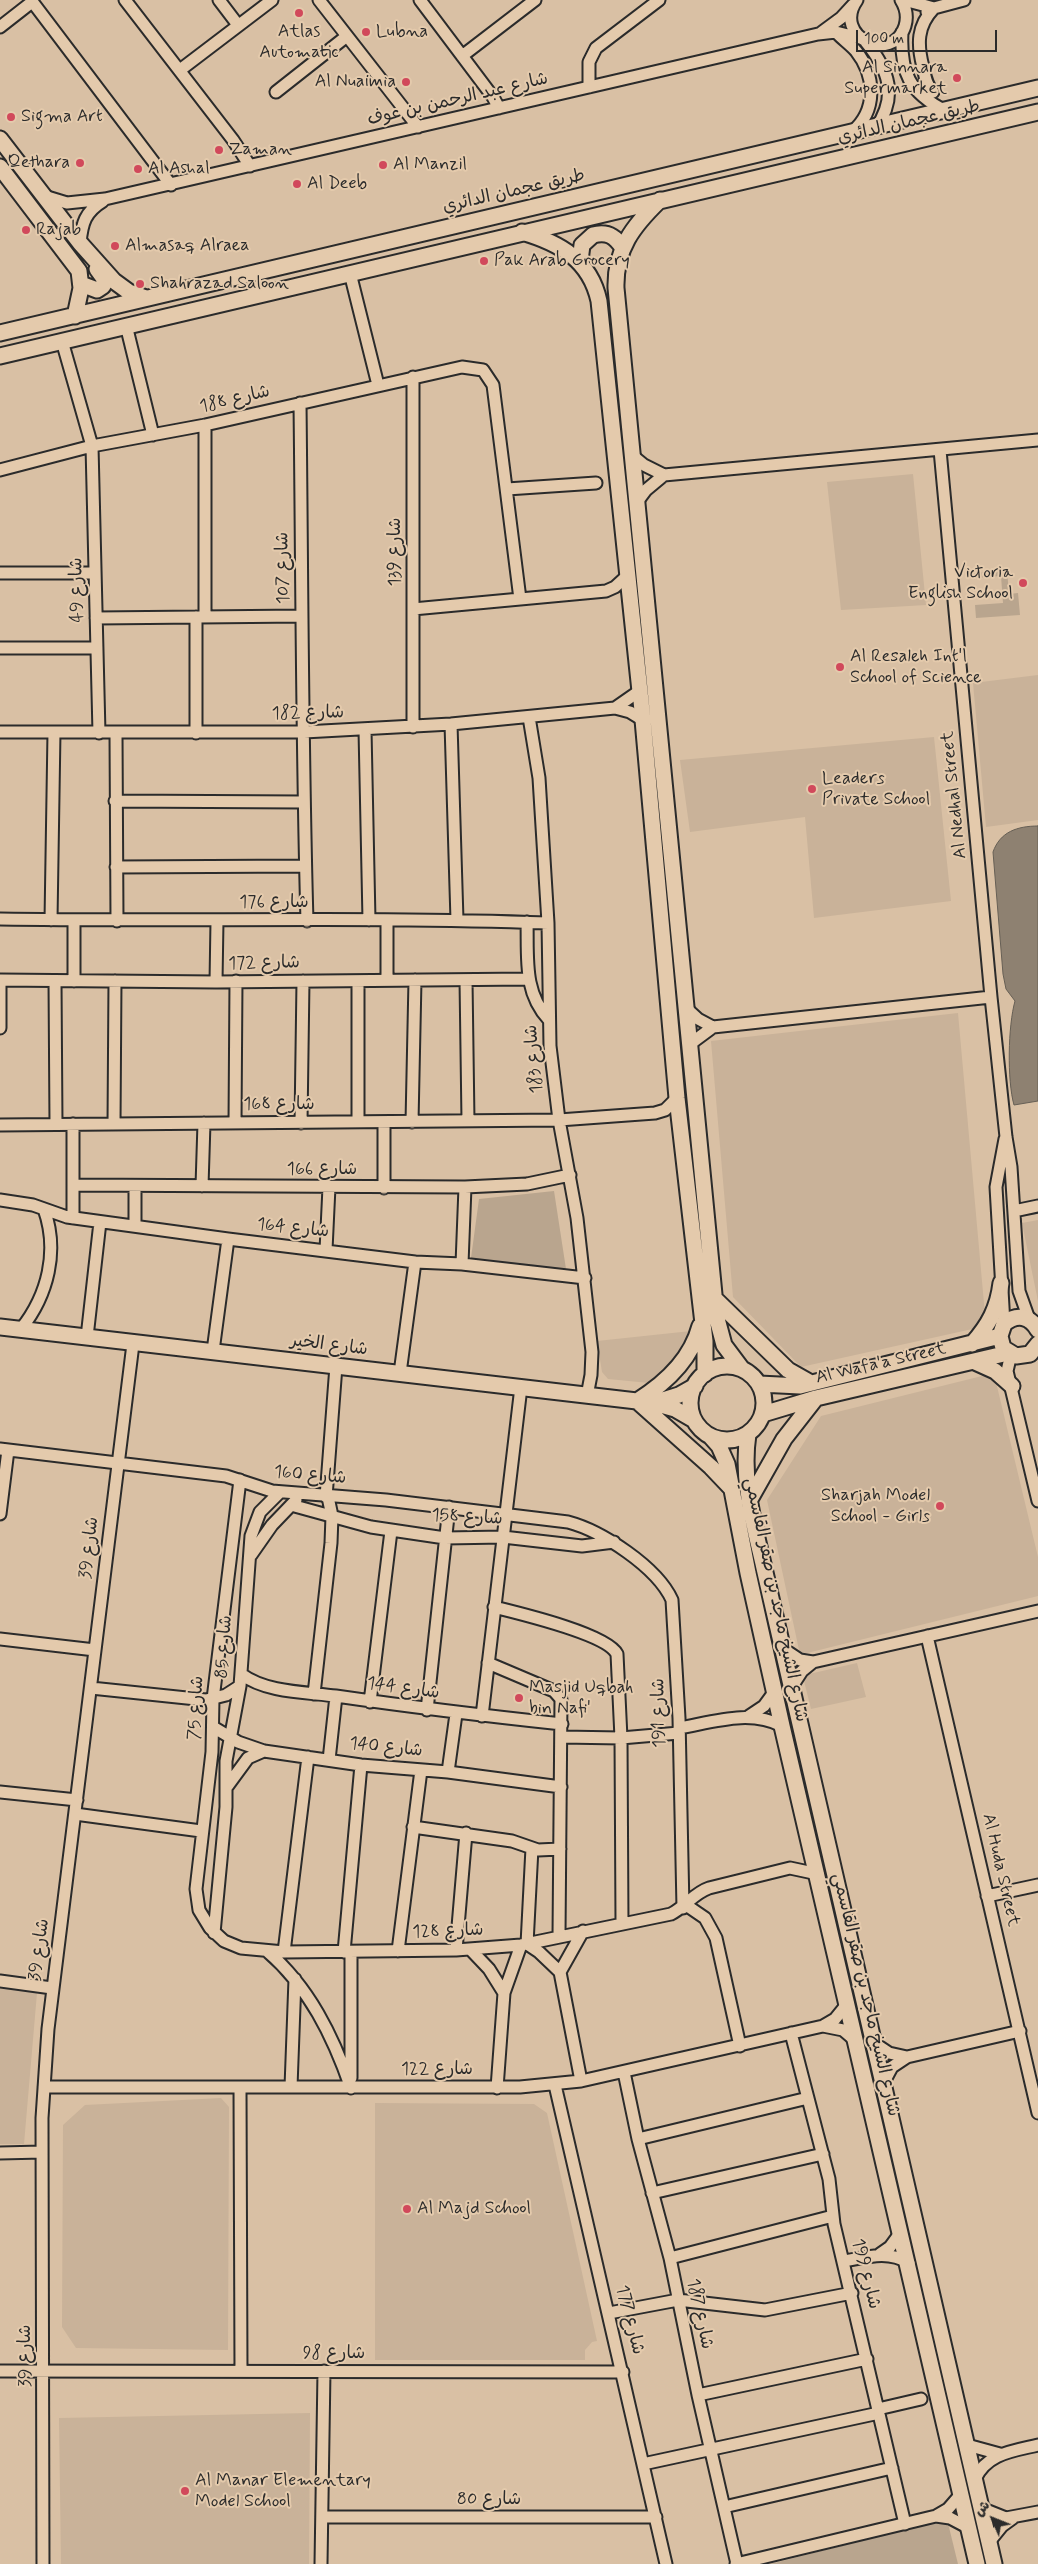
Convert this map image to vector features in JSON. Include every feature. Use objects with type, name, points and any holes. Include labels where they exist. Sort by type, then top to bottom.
[{"type":"street","points":[[126,0],[237,144],[250,166]]},
{"type":"street","points":[[219,0],[238,25]]},
{"type":"street","points":[[180,70],[272,0]]},
{"type":"street","points":[[319,0],[418,127]]},
{"type":"street","points":[[420,0],[493,97],[499,108]]},
{"type":"street","points":[[462,56],[535,0]]},
{"type":"street","points":[[589,87],[589,62],[596,48],[659,0]]},
{"type":"street","points":[[934,8],[902,0],[906,17],[903,30],[903,59],[910,82],[917,92],[946,111]]},
{"type":"street","points":[[922,0],[934,8]]},
{"type":"street","points":[[903,30],[934,8],[964,0]]},
{"type":"street","points":[[0,27],[31,1],[171,185]]},
{"type":"street","points":[[855,2],[851,18],[855,32],[882,65],[889,91],[886,112],[875,128]]},
{"type":"street","name":"شارع عبد الرحمن بن عوف","points":[[818,34],[834,24],[855,2]]},
{"type":"street","points":[[933,92],[925,79],[918,44],[922,24],[934,8]]},
{"type":"street","name":"شارع عبد الرحمن بن عوف","points":[[44,196],[67,203],[105,199],[818,34],[836,32],[879,45],[886,44],[898,37],[903,30]]},
{"type":"street","points":[[836,32],[861,58],[871,87],[868,111],[861,124],[850,134]]},
{"type":"street","points":[[276,92],[347,36]]},
{"type":"street","name":"طريق عجمان الدائري","points":[[0,333],[850,134],[1038,88]]},
{"type":"street","points":[[1016,118],[1025,107],[1038,103]]},
{"type":"street","name":"طريق عجمان الدائري","points":[[0,356],[1038,112]]},
{"type":"street","points":[[0,139],[94,259],[121,288],[146,298]]},
{"type":"street","points":[[0,167],[75,264],[81,284],[75,316]]},
{"type":"street","name":"شارع عبد الرحمن بن عوف","points":[[80,243],[84,219],[92,208],[105,199]]},
{"type":"street","points":[[660,200],[635,224],[622,248],[617,264],[616,288],[714,1298],[720,1335],[729,1354],[759,1384],[764,1399],[763,1414],[757,1425],[748,1434],[730,1440],[711,1437],[698,1427],[694,1420],[690,1403],[695,1386],[705,1374],[719,1367],[742,1369]]},
{"type":"street","points":[[522,232],[552,242],[580,261],[594,283],[599,301],[638,692],[643,720],[677,1098],[706,1352],[705,1374]]},
{"type":"street","points":[[580,261],[582,245],[593,235],[603,233],[612,236],[622,248]]},
{"type":"street","points":[[81,284],[96,290],[104,283],[103,276],[94,265],[94,259]]},
{"type":"street","points":[[350,273],[378,385]]},
{"type":"street","points":[[126,325],[153,435]]},
{"type":"street","name":"شارع 49","points":[[62,341],[92,446],[99,733]]},
{"type":"street","name":"شارع 188","points":[[0,470],[92,446],[205,425],[462,367],[478,368],[486,372],[494,385],[507,489]]},
{"type":"street","name":"شارع 139","points":[[413,377],[413,727]]},
{"type":"street","name":"شارع 107","points":[[300,403],[304,732],[303,802],[307,921]]},
{"type":"street","points":[[196,733],[205,425]]},
{"type":"street","points":[[633,456],[644,465],[664,475],[1038,440]]},
{"type":"street","name":"Al Nedhal Street","points":[[940,450],[991,997],[1006,1138],[1011,1167],[1019,1290],[1036,1326]]},
{"type":"street","points":[[637,502],[646,490],[664,475]]},
{"type":"street","points":[[520,599],[507,489],[596,483]]},
{"type":"street","points":[[0,573],[95,573]]},
{"type":"street","points":[[413,609],[606,591],[616,587],[627,576]]},
{"type":"street","points":[[606,591],[618,595],[629,604]]},
{"type":"street","points":[[96,618],[302,616]]},
{"type":"street","points":[[0,648],[97,648]]},
{"type":"street","name":"شارع 182","points":[[615,708],[638,692]]},
{"type":"street","name":"شارع 182","points":[[0,732],[196,733],[365,730],[451,724],[615,708],[630,712],[643,720]]},
{"type":"street","name":"شارع 183","points":[[529,717],[538,762],[548,923],[549,1020],[559,1120],[570,1175],[584,1278],[592,1363],[587,1396]]},
{"type":"street","points":[[451,724],[456,920]]},
{"type":"street","points":[[365,730],[369,920]]},
{"type":"street","points":[[51,920],[54,732]]},
{"type":"street","points":[[116,733],[117,921]]},
{"type":"street","points":[[115,801],[303,802]]},
{"type":"street","points":[[116,867],[305,866]]},
{"type":"street","name":"شارع 176","points":[[0,918],[117,921],[456,920],[548,923]]},
{"type":"street","points":[[74,920],[74,981]]},
{"type":"street","points":[[387,920],[387,980]]},
{"type":"street","points":[[216,982],[217,921]]},
{"type":"street","points":[[527,922],[528,979],[534,999],[549,1020]]},
{"type":"street","name":"شارع 172","points":[[0,980],[236,982],[528,979]]},
{"type":"street","points":[[0,980],[0,1028]]},
{"type":"street","points":[[358,980],[358,1122]]},
{"type":"street","points":[[412,1122],[415,980]]},
{"type":"street","points":[[466,980],[468,1122]]},
{"type":"street","points":[[55,981],[56,1124]]},
{"type":"street","points":[[114,1124],[115,981]]},
{"type":"street","points":[[301,1123],[303,981]]},
{"type":"street","points":[[235,1123],[236,982]]},
{"type":"street","points":[[690,1044],[713,1027],[991,997]]},
{"type":"street","points":[[686,1008],[698,1019],[713,1027]]},
{"type":"street","points":[[655,1113],[665,1110],[677,1098]]},
{"type":"street","points":[[655,1113],[669,1117],[681,1126]]},
{"type":"street","name":"شارع 168","points":[[0,1125],[468,1122],[559,1120],[655,1113]]},
{"type":"street","points":[[384,1122],[384,1188]]},
{"type":"street","points":[[202,1186],[204,1123]]},
{"type":"street","points":[[74,1124],[74,1218]]},
{"type":"street","name":"Al Nedhal Street","points":[[1002,1330],[996,1186],[1006,1138]]},
{"type":"street","name":"شارع 166","points":[[74,1186],[465,1187],[520,1184],[570,1175]]},
{"type":"street","points":[[135,1187],[135,1225]]},
{"type":"street","points":[[326,1250],[328,1187]]},
{"type":"street","points":[[462,1264],[465,1187]]},
{"type":"street","name":"شارع 164","points":[[0,1200],[19,1202],[74,1218],[100,1222],[415,1262],[462,1264],[584,1278]]},
{"type":"street","points":[[1014,1211],[1038,1206]]},
{"type":"street","points":[[21,1329],[39,1302],[49,1270],[51,1239],[44,1209]]},
{"type":"street","points":[[87,1337],[100,1222]]},
{"type":"street","points":[[213,1352],[228,1239]]},
{"type":"street","points":[[400,1374],[415,1262]]},
{"type":"street","points":[[972,1344],[993,1316],[999,1300],[1001,1282]]},
{"type":"street","points":[[714,1298],[788,1370],[814,1390],[749,1501]]},
{"type":"street","name":"Al Wafa'a Street","points":[[763,1414],[814,1390],[972,1344],[1002,1330],[1013,1318],[1036,1326]]},
{"type":"street","points":[[702,1320],[695,1344],[684,1361],[665,1381],[637,1401],[731,1488]]},
{"type":"street","name":"شارع الخير","points":[[0,1327],[133,1344],[654,1403],[675,1409],[694,1420]]},
{"type":"street","points":[[1002,1330],[1001,1342],[1025,1351],[1016,1368],[1012,1386],[1038,1501]]},
{"type":"street","name":"شارع 39","points":[[43,2564],[42,2152],[44,2087],[52,1988],[133,1344]]},
{"type":"street","name":"Al Wafa'a Street","points":[[759,1384],[814,1390],[975,1362],[1025,1351]]},
{"type":"street","points":[[975,1362],[995,1372],[1012,1386]]},
{"type":"street","points":[[314,1694],[331,1543],[332,1516],[327,1497],[336,1366]]},
{"type":"street","name":"شارع الخير","points":[[654,1403],[671,1398],[695,1386]]},
{"type":"street","points":[[482,1716],[504,1514],[521,1388]]},
{"type":"street","name":"شارع الشيخ ماجد بن صقر القاسمي","points":[[748,1434],[745,1469],[749,1501],[994,2564]]},
{"type":"street","name":"شارع الشيخ ماجد بن صقر القاسمي","points":[[711,1437],[724,1454],[782,1726],[909,2263],[977,2564]]},
{"type":"street","points":[[0,1514],[4,1450]]},
{"type":"street","name":"شارع 160","points":[[4,1450],[226,1476],[264,1490],[327,1497],[374,1499],[568,1522],[592,1530],[614,1542]]},
{"type":"street","name":"شارع 75","points":[[214,1933],[204,1920],[196,1900],[201,1831],[212,1752],[213,1699],[240,1480]]},
{"type":"street","name":"شارع 85","points":[[214,1933],[226,1788],[226,1761],[240,1686],[251,1536],[260,1512],[280,1492]]},
{"type":"street","points":[[249,1559],[268,1530],[303,1494]]},
{"type":"street","name":"شارع 158","points":[[291,1505],[391,1531],[445,1538],[503,1537],[582,1546],[614,1542]]},
{"type":"street","points":[[427,1710],[449,1507]]},
{"type":"street","points":[[370,1702],[391,1531]]},
{"type":"street","points":[[233,1533],[251,1536]]},
{"type":"street","name":"شارع 191","points":[[614,1542],[668,1590],[672,1600],[685,1906]]},
{"type":"street","points":[[494,1607],[566,1627],[612,1647],[618,1659],[621,1738],[622,1923]]},
{"type":"street","points":[[782,1648],[793,1657],[813,1662],[1038,1611]]},
{"type":"street","name":"Al Huda Street","points":[[927,1636],[1038,2112]]},
{"type":"street","points":[[0,1639],[95,1650]]},
{"type":"street","points":[[791,1688],[798,1676],[813,1662]]},
{"type":"street","points":[[488,1663],[558,1695],[563,1705],[559,1936]]},
{"type":"street","name":"شارع 144","points":[[241,1674],[261,1685],[314,1694],[456,1714],[562,1724]]},
{"type":"street","points":[[90,1688],[199,1700],[213,1699],[226,1695],[240,1686]]},
{"type":"street","points":[[749,1716],[764,1706],[775,1692]]},
{"type":"street","points":[[328,1760],[336,1696]]},
{"type":"street","points":[[448,1772],[456,1714]]},
{"type":"street","points":[[562,1737],[621,1738],[679,1730],[749,1716],[766,1719],[782,1726]]},
{"type":"street","name":"شارع 140","points":[[213,1727],[230,1738],[264,1751],[362,1765],[448,1772],[561,1787]]},
{"type":"street","points":[[226,1788],[248,1758],[264,1751]]},
{"type":"street","points":[[284,1952],[308,1756]]},
{"type":"street","points":[[351,2088],[347,1952],[362,1765]]},
{"type":"street","points":[[398,1951],[421,1770]]},
{"type":"street","points":[[0,1792],[77,1800]]},
{"type":"street","points":[[75,1814],[201,1831]]},
{"type":"street","points":[[413,1827],[512,1841],[532,1848],[560,1849]]},
{"type":"street","points":[[456,1950],[466,1834]]},
{"type":"street","points":[[497,2088],[504,1992],[524,1945],[532,1848]]},
{"type":"street","points":[[740,2046],[716,1938],[705,1918],[685,1906],[703,1890],[790,1868],[805,1858],[812,1848]]},
{"type":"street","points":[[790,1868],[818,1874]]},
{"type":"street","points":[[987,1896],[1038,1884]]},
{"type":"street","name":"شارع 128","points":[[214,1933],[232,1945],[267,1951],[456,1950],[524,1945],[559,1936],[666,1915],[685,1906]]},
{"type":"street","points":[[560,1972],[583,1931]]},
{"type":"street","points":[[524,1945],[545,1956],[560,1972],[581,2081]]},
{"type":"street","points":[[470,1949],[489,1969],[504,1992]]},
{"type":"street","points":[[267,1951],[295,1979],[322,2020],[343,2064],[351,2088]]},
{"type":"street","points":[[291,2087],[295,1979]]},
{"type":"street","points":[[0,1981],[52,1988]]},
{"type":"street","name":"شارع 122","points":[[44,2087],[497,2088],[555,2085],[624,2072],[823,2026],[835,2019],[848,2003]]},
{"type":"street","name":"شارع 122","points":[[823,2026],[843,2030],[857,2043]]},
{"type":"street","points":[[884,2082],[892,2067],[907,2057],[1020,2031]]},
{"type":"street","name":"شارع 199","points":[[791,2033],[823,2154],[833,2198],[833,2216],[905,2524]]},
{"type":"street","points":[[874,2043],[889,2053],[907,2057]]},
{"type":"street","name":"شارع 187","points":[[624,2072],[638,2139],[670,2258],[698,2395],[737,2564]]},
{"type":"street","name":"شارع 177","points":[[555,2085],[666,2564]]},
{"type":"street","points":[[240,2087],[241,2371]]},
{"type":"street","points":[[638,2139],[808,2098]]},
{"type":"street","points":[[874,2113],[877,2110],[883,2113],[893,2155],[902,2165]]},
{"type":"street","points":[[0,2153],[42,2152]]},
{"type":"street","points":[[652,2193],[823,2154]]},
{"type":"street","points":[[670,2258],[833,2216]]},
{"type":"street","points":[[845,2262],[880,2254],[890,2247],[901,2232]]},
{"type":"street","points":[[880,2254],[898,2258],[909,2263]]},
{"type":"street","points":[[608,2313],[678,2300],[765,2310],[852,2294]]},
{"type":"street","points":[[698,2395],[867,2359]]},
{"type":"street","name":"شارع 98","points":[[0,2371],[623,2372]]},
{"type":"street","points":[[321,2564],[324,2372]]},
{"type":"street","points":[[643,2464],[879,2411],[921,2399]]},
{"type":"street","points":[[967,2445],[986,2452],[1000,2454]]},
{"type":"street","points":[[975,2479],[987,2462],[1000,2454],[1038,2445]]},
{"type":"street","points":[[724,2507],[892,2468]]},
{"type":"street","points":[[737,2564],[936,2516],[948,2509],[961,2494]]},
{"type":"street","points":[[981,2508],[1000,2516],[1013,2518],[1038,2512]]},
{"type":"street","points":[[936,2516],[950,2518],[968,2528]]},
{"type":"street","name":"شارع 80","points":[[322,2517],[656,2517]]},
{"type":"street","points":[[989,2542],[1002,2526],[1013,2518]]},
{"type":"shaded area","points":[[913,474],[926,605],[841,610],[827,482]]},
{"type":"shaded area","points":[[1007,570],[1009,594],[1018,593],[1020,615],[976,618],[975,605],[1003,603],[1001,576],[974,578],[973,573]]},
{"type":"shaded area","points":[[1038,675],[1038,820],[986,827],[973,683]]},
{"type":"shaded area","name":"Leaders Private School","points":[[934,737],[951,901],[814,918],[805,817],[690,832],[680,760]]},
{"type":"shaded area","points":[[1038,826],[1038,1101],[1014,1105],[1010,1082],[1009,1053],[1015,1001],[1006,989],[1003,974],[993,852],[1000,840],[1010,832],[1023,827]]},
{"type":"shaded area","points":[[958,1013],[986,1326],[801,1367],[733,1297],[711,1041]]},
{"type":"shaded area","points":[[554,1191],[566,1269],[471,1258],[479,1199]]},
{"type":"shaded area","points":[[1038,1220],[1038,1301],[1022,1223]]},
{"type":"shaded area","points":[[691,1331],[689,1348],[649,1383],[608,1379],[602,1372],[597,1341]]},
{"type":"shaded area","points":[[986,1375],[995,1378],[1038,1557],[1038,1596],[803,1654],[799,1650],[767,1500],[821,1416]]},
{"type":"shaded area","points":[[857,1663],[866,1697],[811,1709],[804,1681],[809,1674]]},
{"type":"shaded area","points":[[0,1988],[37,1993],[24,2144],[0,2144]]},
{"type":"shaded area","points":[[221,2098],[229,2107],[228,2350],[76,2348],[62,2327],[63,2125],[85,2105]]},
{"type":"shaded area","points":[[375,2103],[534,2104],[547,2113],[597,2341],[592,2342],[585,2350],[585,2360],[375,2360]]},
{"type":"shaded area","name":"Al Manar Elementary Model School","points":[[310,2413],[309,2564],[61,2564],[59,2418]]},
{"type":"shaded area","points":[[947,2519],[958,2564],[767,2564],[778,2562]]},
{"type":"place","name":"Atlas Automatic","points":[[299,13]]},
{"type":"place","name":"Lubna","points":[[366,32]]},
{"type":"place","name":"Al Sinnara Supermarket","points":[[957,78]]},
{"type":"place","name":"Al Nuaimia","points":[[406,82]]},
{"type":"place","name":"Sigma Art","points":[[11,117]]},
{"type":"place","name":"Zaman","points":[[219,150]]},
{"type":"place","name":"Qethara","points":[[80,163]]},
{"type":"place","name":"Al Manzil","points":[[383,165]]},
{"type":"place","name":"Al Ashal","points":[[138,169]]},
{"type":"place","name":"Al Deeb","points":[[297,184]]},
{"type":"place","name":"Rajab","points":[[26,230]]},
{"type":"place","name":"Almasaq Alraea","points":[[115,246]]},
{"type":"place","name":"Pak Arab Grocery","points":[[484,261]]},
{"type":"place","name":"Shahrazad Saloon","points":[[140,284]]},
{"type":"place","name":"Victoria English School","points":[[1023,583]]},
{"type":"place","name":"Al Resaleh Int'l School of Science","points":[[840,667]]},
{"type":"place","name":"Leaders Private School","points":[[812,789]]},
{"type":"place","name":"Sharjah Model School - Girls","points":[[940,1506]]},
{"type":"place","name":"Masjid Uqbah bin Nafi'","points":[[519,1698]]},
{"type":"place","name":"Al Majd School","points":[[407,2209]]},
{"type":"place","name":"Al Manar Elementary Model School","points":[[185,2491]]}]
